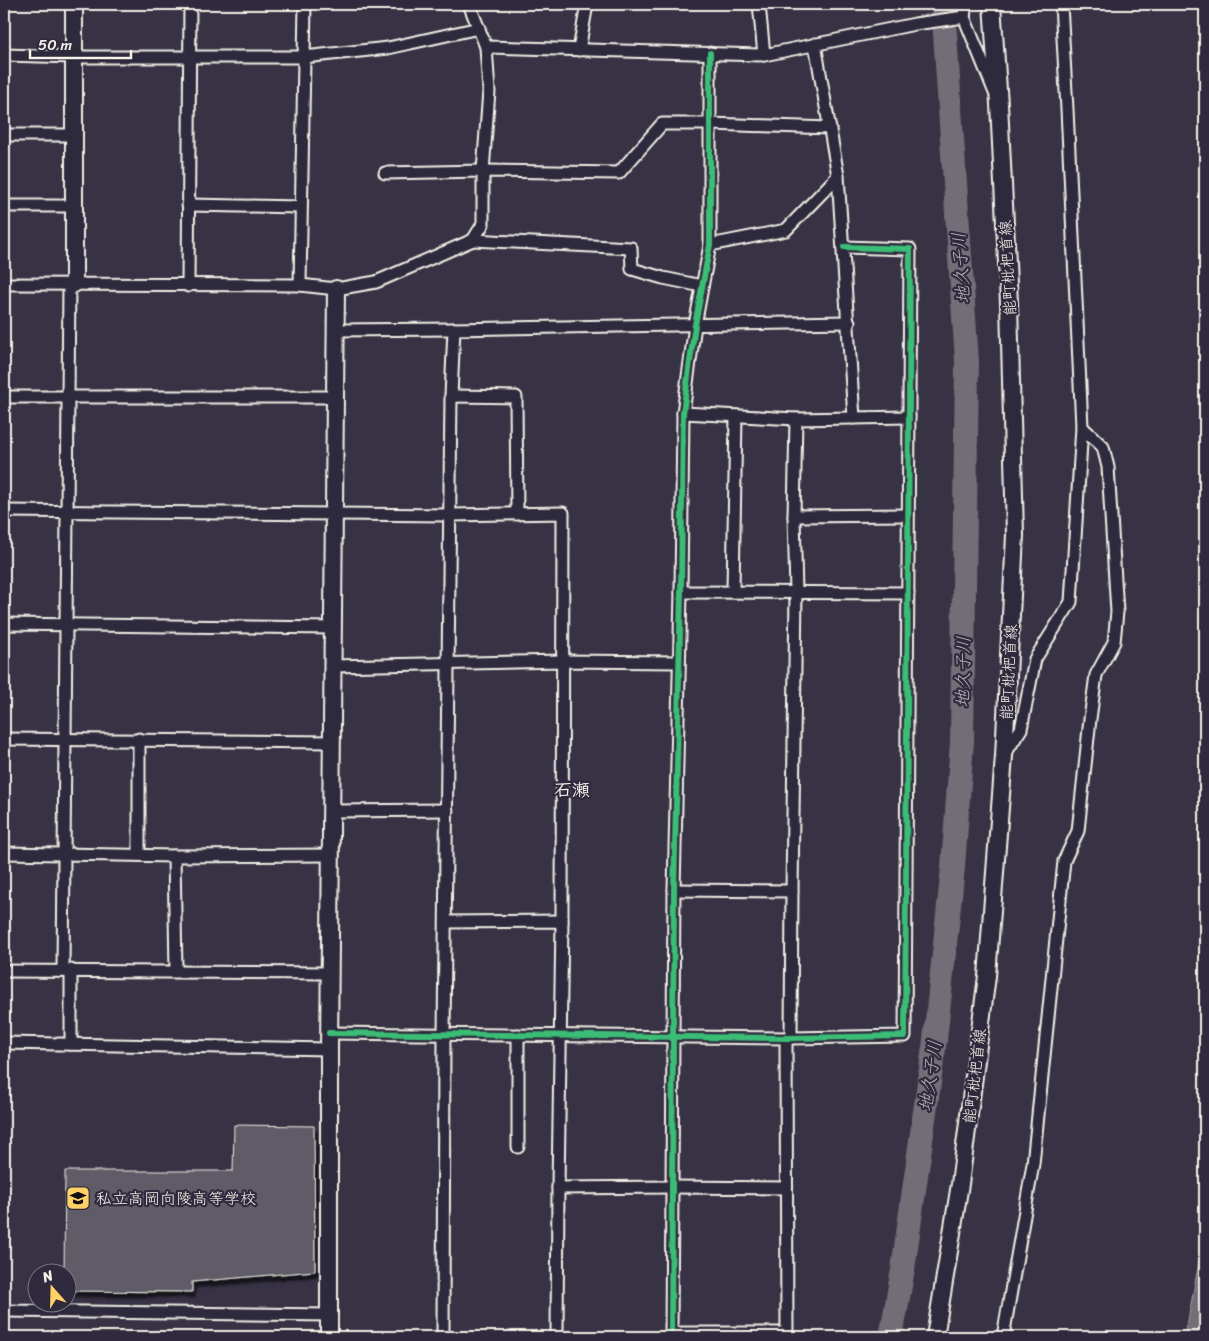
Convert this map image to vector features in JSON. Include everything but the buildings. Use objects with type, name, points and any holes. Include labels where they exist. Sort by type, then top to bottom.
[{"type":"main road","points":[[71,284],[74,206],[74,4]]},
{"type":"main road","name":"能町枇杷首線","points":[[935,1337],[960,1184],[987,976],[1004,756],[1016,534],[1009,303],[992,4]]},
{"type":"main road","points":[[328,1337],[336,289]]},
{"type":"street","points":[[188,286],[190,4]]},
{"type":"street","points":[[300,285],[304,4]]},
{"type":"street","points":[[469,4],[486,47],[489,92],[483,172],[483,224],[473,240]]},
{"type":"street","points":[[579,50],[587,4]]},
{"type":"street","points":[[759,4],[764,55]]},
{"type":"street","points":[[966,4],[964,17],[999,104]]},
{"type":"street","points":[[1004,756],[1021,730],[1035,659],[1070,602],[1082,427],[1068,109],[1060,4]]},
{"type":"street","points":[[486,47],[764,55],[915,24],[964,17]]},
{"type":"street","points":[[4,55],[189,58],[304,57],[388,48],[479,28]]},
{"type":"street","points":[[815,44],[838,176],[854,418]]},
{"type":"street","points":[[710,53],[710,245],[695,325],[683,413],[674,890],[672,1335],[787,1335],[786,1188],[796,592],[794,516],[796,419]]},
{"type":"street","points":[[384,173],[619,173],[662,124],[830,128]]},
{"type":"street","points":[[4,135],[74,135]]},
{"type":"street","points":[[710,245],[786,230],[838,176]]},
{"type":"street","points":[[188,205],[301,207]]},
{"type":"street","points":[[4,206],[74,206]]},
{"type":"street","points":[[4,284],[300,285],[336,289],[376,282],[473,240],[631,248],[632,268],[663,278],[702,286]]},
{"type":"street","points":[[4,1043],[329,1041],[444,1035],[788,1038],[905,1036],[910,249],[844,247]]},
{"type":"street","points":[[71,284],[63,855],[71,1044]]},
{"type":"street","points":[[335,330],[849,322]]},
{"type":"street","points":[[443,1337],[448,663],[451,396],[454,329]]},
{"type":"street","points":[[451,396],[516,397],[517,514]]},
{"type":"street","points":[[4,397],[335,398]]},
{"type":"street","points":[[683,413],[796,419],[909,417]]},
{"type":"street","points":[[733,592],[736,416]]},
{"type":"street","points":[[1003,1337],[1033,1164],[1064,861],[1078,832],[1096,675],[1114,642],[1117,612],[1108,467],[1103,447],[1082,427]]},
{"type":"street","points":[[4,511],[450,515],[563,514],[562,921],[557,1337]]},
{"type":"street","points":[[794,516],[908,515]]},
{"type":"street","points":[[681,592],[908,593]]},
{"type":"street","points":[[4,624],[333,628]]},
{"type":"street","points":[[333,666],[562,661],[679,662]]},
{"type":"street","points":[[4,738],[332,742]]},
{"type":"street","points":[[139,739],[139,855]]},
{"type":"street","points":[[332,811],[447,810]]},
{"type":"street","points":[[4,853],[174,856],[331,855]]},
{"type":"street","points":[[174,856],[176,971]]},
{"type":"street","points":[[674,890],[792,891]]},
{"type":"street","points":[[446,922],[562,921]]},
{"type":"street","points":[[4,971],[330,973]]},
{"type":"street","points":[[518,1035],[518,1147]]},
{"type":"street","points":[[558,1188],[786,1188]]},
{"type":"street","points":[[4,1311],[329,1315]]},
{"type":"shaded area","points":[[1205,562],[1205,738],[1201,628]]},
{"type":"shaded area","points":[[1205,1230],[1205,1337],[1185,1337],[1185,1336]]},
{"type":"waterway","name":"地久子川","points":[[891,1337],[903,1269],[935,1040],[953,867],[962,742],[967,362],[943,4]]},
{"type":"cycle path","points":[[671,1337],[674,890],[683,413],[695,325],[710,245],[710,53]]},
{"type":"cycle path","points":[[329,1033],[791,1038],[905,1036],[910,249],[844,247]]},
{"type":"place","name":"私立高岡向陵高等学校","points":[[78,1198]]},
{"type":"district","name":"石瀬","points":[[572,790]]}]
